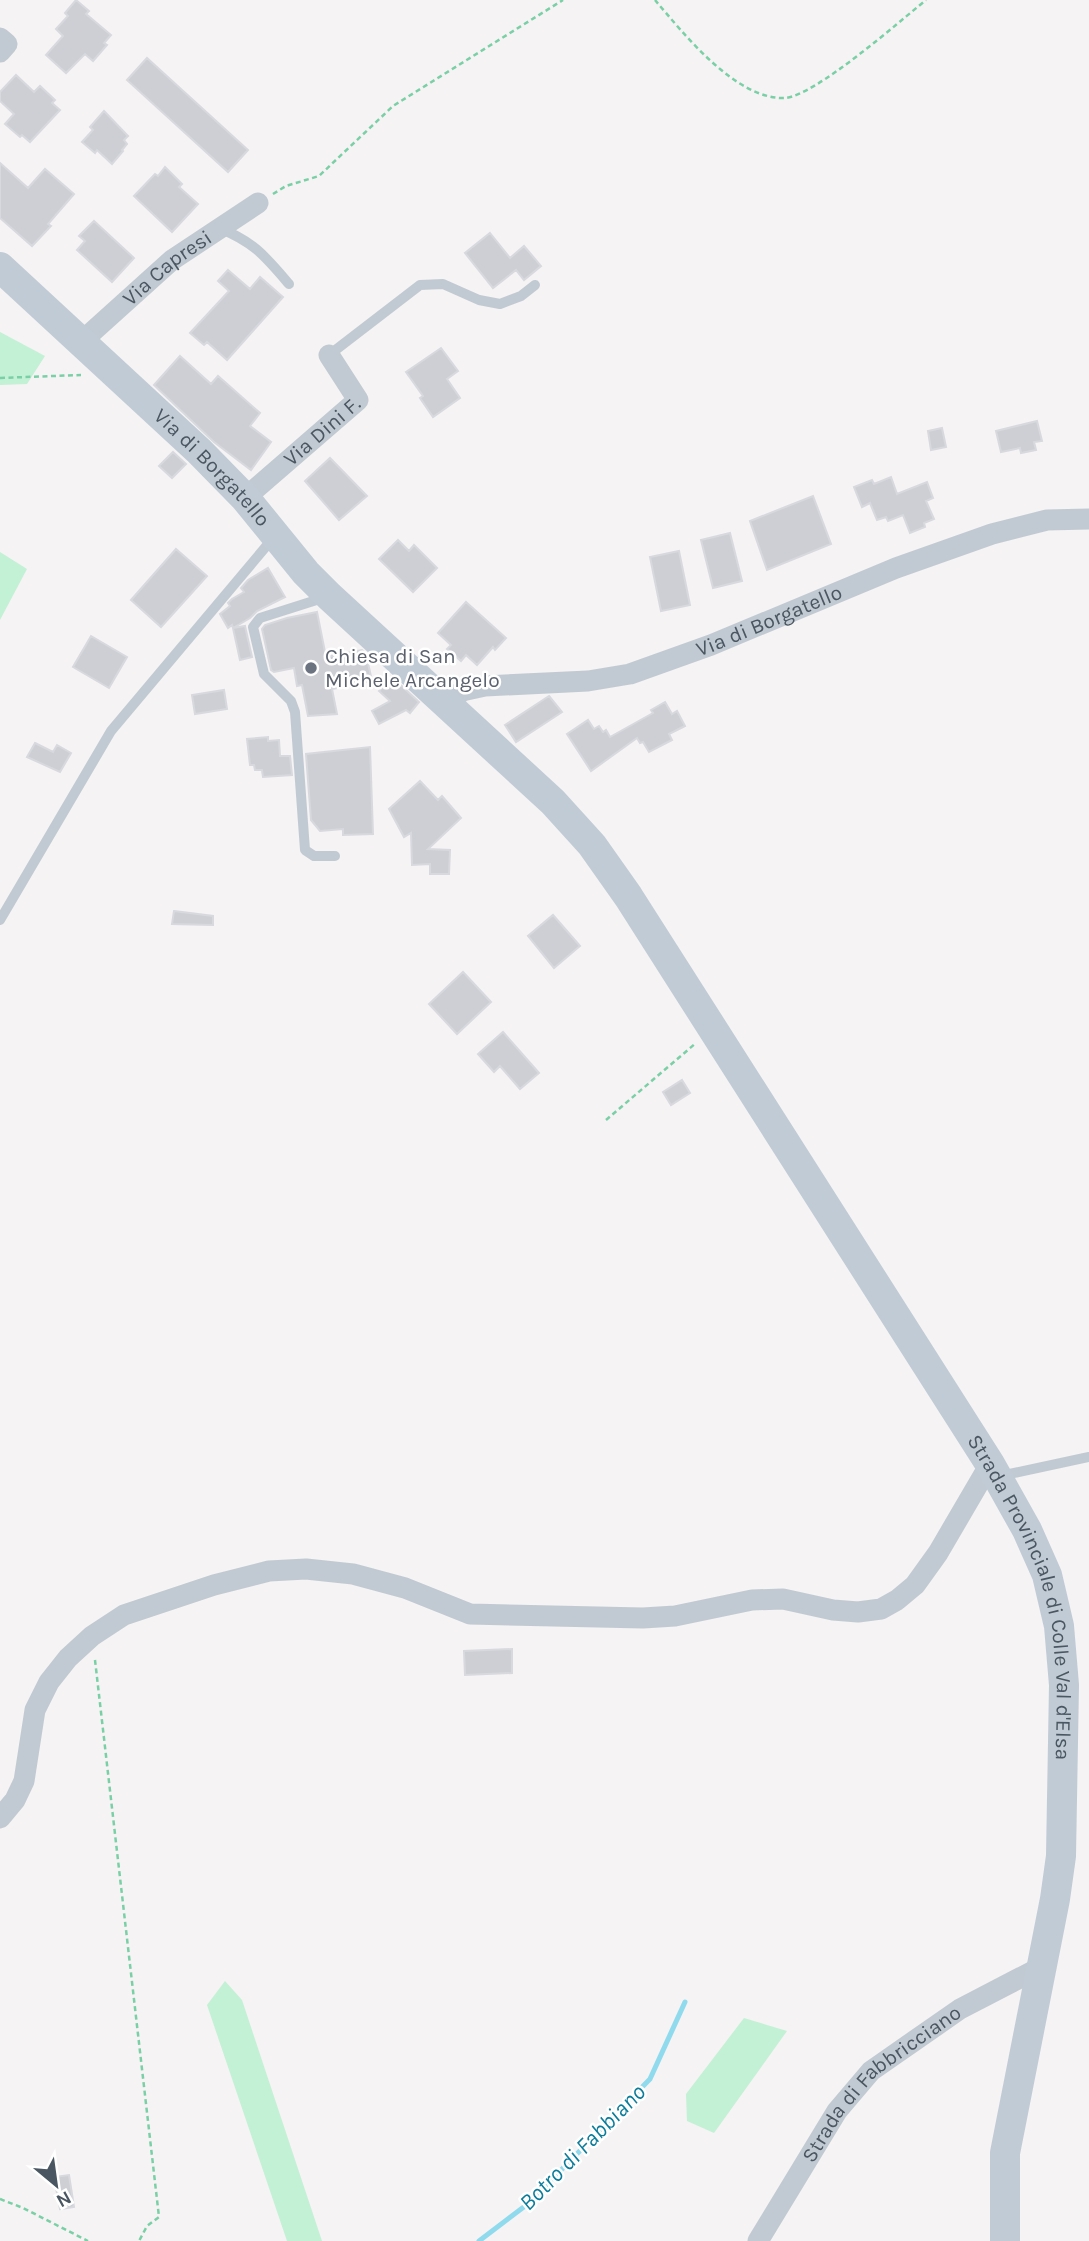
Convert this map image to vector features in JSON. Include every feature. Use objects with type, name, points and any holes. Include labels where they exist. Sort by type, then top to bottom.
[{"type":"main road","name":"Via di Borgatello","points":[[0,267],[199,451],[245,498],[306,573],[329,596],[519,769],[584,835],[628,896],[712,1029]]},
{"type":"main road","name":"Strada Provinciale di Colle Val d'Elsa","points":[[712,1029],[994,1471],[1043,1564],[1057,1616],[1064,1702],[1062,1845],[1055,1899],[1005,2153],[1005,2241]]},
{"type":"street","points":[[0,38],[7,44],[0,52]]},
{"type":"street","name":"Via Capresi","points":[[81,342],[172,260],[258,203]]},
{"type":"street","name":"Via Dini F.","points":[[245,498],[358,400],[329,355]]},
{"type":"street","name":"Via di Borgatello","points":[[447,704],[461,691],[485,685],[589,681],[630,674],[688,654],[887,572],[992,534],[1047,520],[1089,519]]},
{"type":"street","points":[[0,1818],[15,1800],[24,1781],[35,1710],[49,1682],[68,1658],[92,1636],[124,1615],[214,1584],[269,1571],[306,1569],[353,1574],[392,1585],[470,1614],[643,1618],[675,1616],[752,1600],[783,1599],[833,1610],[858,1612],[881,1609],[915,1585],[994,1471]]},
{"type":"street","name":"Strada di Fabbricciano","points":[[758,2241],[838,2110],[870,2071],[960,2009],[1041,1967]]},
{"type":"lane","points":[[218,228],[239,236],[259,249],[289,284]]},
{"type":"lane","points":[[329,355],[414,287],[443,284],[479,300],[500,304],[521,296],[535,285]]},
{"type":"lane","points":[[0,920],[111,731],[276,535]]},
{"type":"lane","points":[[329,596],[260,618],[253,627],[264,674],[291,701],[296,712],[305,850],[314,856],[335,856]]},
{"type":"lane","points":[[994,1471],[1089,1457]]},
{"type":"path","points":[[258,203],[286,186],[318,176],[393,106],[563,0]]},
{"type":"path","points":[[655,0],[696,48],[719,69],[762,94],[786,98],[810,89],[926,0]]},
{"type":"path","points":[[0,378],[117,374]]},
{"type":"path","points":[[606,1121],[712,1029]]},
{"type":"path","points":[[92,1636],[159,2217],[147,2226],[139,2241]]},
{"type":"path","points":[[0,2199],[88,2241]]},
{"type":"green space","points":[[0,332],[45,356],[27,384],[0,385]]},
{"type":"green space","points":[[0,552],[27,569],[0,620]]},
{"type":"green space","points":[[225,1981],[242,2000],[322,2241],[287,2241],[207,2005]]},
{"type":"green space","points":[[744,2018],[787,2031],[714,2133],[687,2121],[686,2094]]},
{"type":"building","points":[[76,0],[89,11],[86,14],[111,35],[104,43],[107,45],[93,61],[85,54],[66,73],[46,55],[63,36],[56,29],[68,16],[65,13]]},
{"type":"building","points":[[147,58],[248,150],[228,172],[127,80]]},
{"type":"building","points":[[16,75],[34,92],[40,86],[55,100],[52,103],[60,110],[30,142],[5,124],[14,114],[0,101],[0,92]]},
{"type":"building","points":[[104,111],[128,136],[124,140],[127,144],[123,151],[112,164],[97,150],[95,153],[82,142],[93,130],[90,127]]},
{"type":"building","points":[[0,163],[28,188],[45,169],[74,194],[48,224],[51,226],[32,246],[0,218]]},
{"type":"building","points":[[165,167],[182,184],[179,187],[198,204],[172,232],[134,196]]},
{"type":"building","points":[[94,221],[134,258],[112,282],[77,250],[85,241],[79,236]]},
{"type":"building","points":[[490,233],[510,258],[524,246],[541,266],[524,280],[516,270],[493,288],[465,253]]},
{"type":"building","points":[[228,270],[250,289],[260,277],[283,297],[227,360],[207,342],[204,345],[190,333],[229,291],[218,281]]},
{"type":"building","points":[[441,348],[458,371],[447,379],[460,398],[433,417],[420,398],[423,396],[406,372]]},
{"type":"building","points":[[180,356],[211,384],[218,376],[260,413],[250,426],[271,442],[251,470],[214,442],[154,385]]},
{"type":"building","points":[[1037,421],[1042,441],[1034,442],[1036,450],[1021,453],[1020,448],[1001,452],[996,431]]},
{"type":"building","points":[[942,428],[946,447],[931,450],[928,431]]},
{"type":"building","points":[[173,452],[186,464],[172,478],[159,466]]},
{"type":"building","points":[[330,458],[367,496],[339,520],[305,481]]},
{"type":"building","points":[[891,477],[897,494],[927,482],[933,498],[926,501],[934,519],[924,523],[925,527],[910,533],[903,515],[888,521],[886,517],[877,520],[870,503],[862,507],[854,487],[872,480],[874,484]]},
{"type":"building","points":[[813,496],[831,544],[767,570],[750,521]]},
{"type":"building","points":[[730,533],[742,581],[713,588],[701,540]]},
{"type":"building","points":[[398,540],[409,551],[414,545],[437,568],[413,592],[379,559]]},
{"type":"building","points":[[176,549],[207,576],[161,627],[131,600]]},
{"type":"building","points":[[679,551],[690,605],[661,611],[650,557]]},
{"type":"building","points":[[268,568],[285,597],[257,611],[233,628],[232,625],[228,628],[220,614],[230,606],[228,603],[232,599],[244,592],[241,588],[248,580]]},
{"type":"building","points":[[466,602],[506,638],[495,650],[493,647],[477,665],[466,655],[461,661],[447,649],[451,645],[438,633]]},
{"type":"building","points":[[317,612],[326,657],[362,650],[366,654],[372,681],[332,689],[337,714],[308,716],[302,685],[297,686],[294,668],[274,672],[271,670],[262,629],[265,625],[287,618]]},
{"type":"building","points":[[245,626],[252,657],[240,660],[233,628]]},
{"type":"building","points":[[91,636],[127,657],[109,688],[73,667]]},
{"type":"building","points":[[392,677],[419,702],[410,713],[406,710],[379,724],[372,711],[390,701],[379,691]]},
{"type":"building","points":[[224,690],[227,709],[195,714],[192,695]]},
{"type":"building","points":[[549,696],[562,712],[516,742],[505,725]]},
{"type":"building","points":[[665,702],[672,714],[677,711],[685,726],[669,734],[672,740],[649,752],[637,738],[591,771],[567,734],[588,720],[594,729],[599,726],[603,732],[606,730],[610,737],[653,713],[651,710]]},
{"type":"building","points":[[268,737],[268,741],[279,740],[280,756],[290,756],[292,775],[263,777],[262,770],[255,770],[254,765],[250,765],[247,739]]},
{"type":"building","points":[[35,743],[53,752],[57,745],[71,753],[60,772],[27,757]]},
{"type":"building","points":[[370,747],[373,834],[343,835],[343,829],[320,831],[311,820],[306,754]]},
{"type":"building","points":[[420,781],[438,800],[442,796],[461,818],[428,849],[450,850],[449,874],[430,874],[430,864],[412,865],[411,833],[404,837],[389,809]]},
{"type":"building","points":[[174,911],[213,916],[213,925],[172,924]]},
{"type":"building","points":[[553,915],[580,946],[554,968],[528,936]]},
{"type":"building","points":[[463,972],[491,1002],[457,1034],[429,1004]]},
{"type":"building","points":[[503,1032],[539,1073],[520,1089],[500,1066],[494,1072],[478,1054]]},
{"type":"building","points":[[682,1080],[690,1093],[671,1105],[663,1092]]},
{"type":"building","points":[[512,1649],[512,1673],[465,1675],[464,1651]]},
{"type":"building","points":[[69,2175],[74,2207],[60,2209],[54,2177]]},
{"type":"waterway","name":"Botro di Fabbiano","points":[[479,2241],[529,2203],[650,2079],[685,2002]]},
{"type":"place","name":"Chiesa di San Michele Arcangelo","points":[[311,668]]}]
